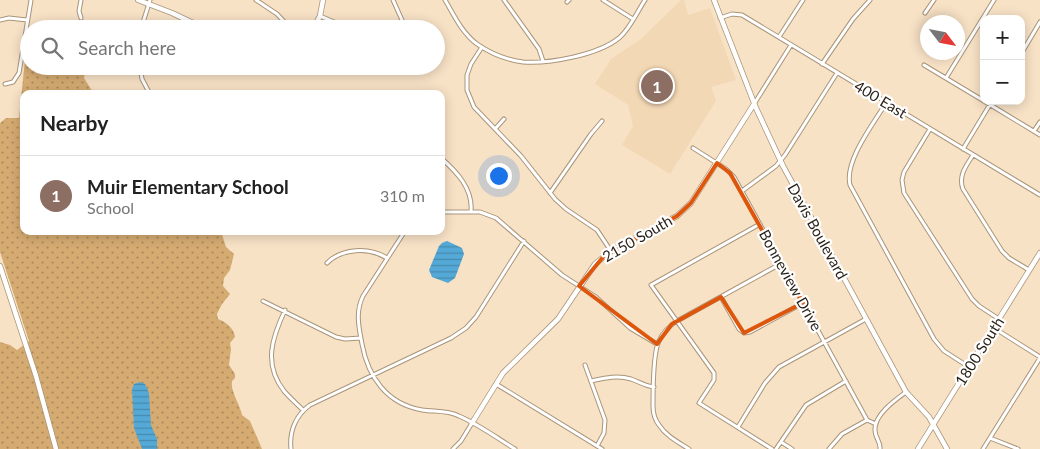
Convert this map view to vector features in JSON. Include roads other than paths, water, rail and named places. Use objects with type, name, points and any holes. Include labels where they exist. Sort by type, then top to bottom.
[{"type":"street","points":[[0,20],[9,18],[27,20],[31,0]]},
{"type":"street","points":[[81,0],[79,11],[81,18]]},
{"type":"street","points":[[138,0],[149,2],[187,20]]},
{"type":"street","points":[[256,0],[283,20]]},
{"type":"street","points":[[318,20],[323,0]]},
{"type":"street","points":[[393,0],[402,20]]},
{"type":"street","points":[[445,0],[465,32],[482,47],[495,54],[524,62],[574,57],[610,44],[622,36],[645,0]]},
{"type":"street","points":[[504,0],[540,49],[543,60]]},
{"type":"street","points":[[603,0],[633,19]]},
{"type":"street","name":"Davis Boulevard","points":[[714,0],[754,104],[780,161],[906,392],[934,424],[947,449]]},
{"type":"street","points":[[778,37],[803,0]]},
{"type":"street","points":[[822,64],[853,19],[870,0]]},
{"type":"street","points":[[926,12],[934,0]]},
{"type":"street","points":[[946,78],[994,0]]},
{"type":"street","points":[[144,20],[149,2]]},
{"type":"street","name":"400 East","points":[[720,18],[739,14],[1040,195]]},
{"type":"street","points":[[320,16],[329,20]]},
{"type":"street","points":[[1025,47],[1040,22]]},
{"type":"street","name":"2150 South","points":[[472,423],[507,369],[558,319],[591,268],[612,251],[682,212],[696,198],[791,45]]},
{"type":"street","points":[[482,47],[469,68],[467,86],[474,107],[521,156],[550,193],[566,209],[597,230],[612,251]]},
{"type":"street","points":[[924,65],[980,99]]},
{"type":"street","points":[[4,84],[14,82],[20,73]]},
{"type":"street","points":[[742,191],[780,161],[837,73]]},
{"type":"street","points":[[141,75],[148,90]]},
{"type":"street","points":[[886,103],[852,160],[849,175],[850,184],[934,339],[944,351],[969,367]]},
{"type":"street","points":[[963,150],[990,105]]},
{"type":"street","points":[[994,105],[1040,135]]},
{"type":"street","points":[[495,128],[504,119]]},
{"type":"street","points":[[550,193],[602,121]]},
{"type":"street","points":[[1034,131],[1040,122]]},
{"type":"street","points":[[930,129],[904,172],[902,180],[904,192],[972,299],[999,319]]},
{"type":"street","name":"Bonneview Drive","points":[[693,148],[730,172],[782,263],[867,420]]},
{"type":"street","points":[[973,155],[962,174],[963,189],[1002,251],[1009,258],[1029,270]]},
{"type":"street","points":[[445,163],[469,190],[472,201],[471,211]]},
{"type":"street","points":[[445,212],[471,211],[485,213],[496,218],[562,275],[596,297],[630,328],[657,344]]},
{"type":"street","points":[[760,224],[651,285],[715,376],[699,403],[772,449]]},
{"type":"street","points":[[402,235],[359,304],[358,316],[364,358],[371,375],[386,393],[403,404],[423,410],[448,412],[463,418],[515,449]]},
{"type":"street","points":[[290,449],[293,427],[303,410],[314,402],[451,338],[466,328],[476,317],[524,241]]},
{"type":"street","points":[[327,264],[339,255],[363,251],[376,252],[387,258]]},
{"type":"street","name":"1800 South","points":[[918,449],[1040,253]]},
{"type":"street","points":[[689,449],[668,436],[658,424],[654,411],[657,344],[663,332],[677,321],[782,263]]},
{"type":"street","points":[[0,266],[36,376],[56,449]]},
{"type":"street","points":[[721,297],[739,329],[744,333],[750,332],[803,302]]},
{"type":"street","points":[[263,301],[285,310],[336,337],[345,339],[361,338]]},
{"type":"street","points":[[285,310],[273,340],[272,365],[283,389],[303,410]]},
{"type":"street","points":[[738,428],[765,383],[774,372],[866,319]]},
{"type":"street","points":[[983,449],[1040,357],[994,328]]},
{"type":"street","points":[[585,365],[605,423],[597,446]]},
{"type":"street","points":[[591,381],[609,377],[621,377],[644,386],[654,387]]},
{"type":"street","points":[[776,449],[806,405],[846,381]]},
{"type":"street","points":[[496,384],[602,449]]},
{"type":"street","points":[[880,449],[880,443],[875,431],[876,424],[889,404],[906,392]]},
{"type":"street","points":[[829,449],[842,434],[867,420],[876,424]]},
{"type":"street","points":[[453,449],[461,442],[472,423]]},
{"type":"street","points":[[990,438],[1018,449]]},
{"type":"street","points":[[781,442],[792,449]]},
{"type":"water","points":[[447,241],[462,248],[464,254],[455,278],[448,283],[432,277],[429,270],[439,246]]},
{"type":"water","points":[[140,382],[145,384],[149,393],[151,425],[157,439],[157,449],[142,449],[134,428],[132,389],[134,384]]},
{"type":"place","name":"Muir Elementary School","points":[[657,86]]}]
